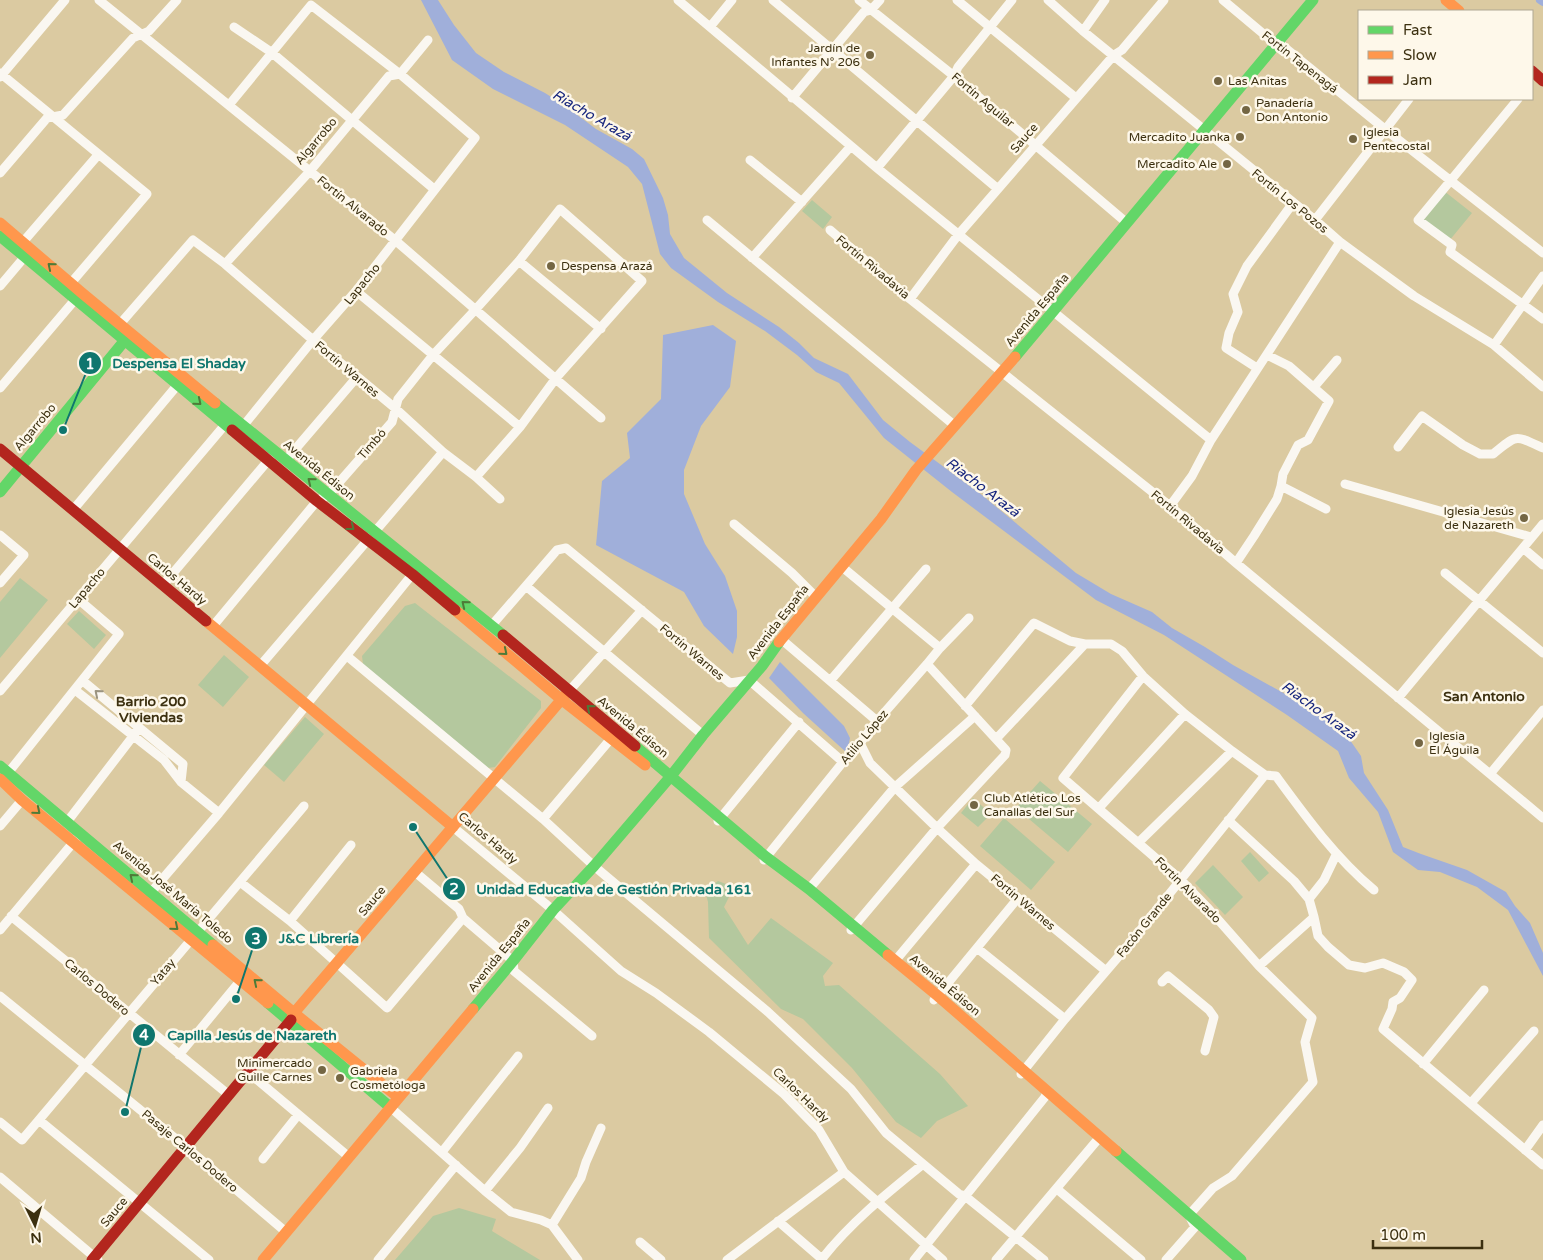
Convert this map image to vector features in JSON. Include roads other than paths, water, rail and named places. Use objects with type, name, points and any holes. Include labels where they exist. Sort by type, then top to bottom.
[{"type":"main road","name":"Avenida España","points":[[263,1260],[513,961],[553,910],[594,866],[762,666],[781,638],[881,518],[916,470],[1003,372],[1313,0]]},
{"type":"main road","points":[[1446,0],[1458,10]]},
{"type":"main road","name":"Avenida Édison","points":[[0,223],[78,296],[272,456],[286,460],[328,494],[371,537]]},
{"type":"main road","name":"Avenida Édison","points":[[0,236],[26,249],[71,283],[78,296],[120,324],[128,337]]},
{"type":"main road","name":"Algarrobo","points":[[0,492],[128,337]]},
{"type":"main road","name":"Avenida Édison","points":[[229,420],[244,425],[317,501],[371,537],[492,625],[566,695]]},
{"type":"main road","name":"Carlos Hardy","points":[[0,449],[453,827]]},
{"type":"main road","name":"Avenida Édison","points":[[415,570],[936,998],[1022,1072],[1195,1227],[1235,1260]]},
{"type":"main road","name":"Sauce","points":[[95,1259],[337,963],[566,695]]},
{"type":"main road","name":"Avenida José María Toledo","points":[[3,772],[22,800],[77,838],[292,1017],[390,1107]]},
{"type":"main road","name":"Avenida José María Toledo","points":[[3,772],[67,822],[77,838]]},
{"type":"main road","name":"Avenida Édison","points":[[765,858],[809,889],[852,928],[895,961],[936,998]]},
{"type":"main road","name":"Avenida José María Toledo","points":[[194,936],[240,981],[292,1017],[398,1097]]},
{"type":"main road","name":"Avenida Édison","points":[[1098,1140],[1241,1260]]},
{"type":"street","points":[[65,0],[1,75],[54,116],[98,155],[147,194],[71,283]]},
{"type":"street","name":"Fortín Alvarado","points":[[99,0],[396,241],[601,418]]},
{"type":"street","points":[[0,173],[47,118],[62,115],[133,38],[149,31],[177,0]]},
{"type":"street","points":[[678,0],[792,98],[1211,440]]},
{"type":"street","points":[[710,27],[732,0]]},
{"type":"street","points":[[773,0],[998,189]]},
{"type":"street","name":"Fortín Aguilar","points":[[859,0],[954,76],[1128,223]]},
{"type":"street","points":[[792,98],[864,12],[871,10],[880,0]]},
{"type":"street","points":[[957,0],[1076,98]]},
{"type":"street","points":[[877,168],[954,76],[958,67],[1012,0]]},
{"type":"street","name":"Fortín Los Pozos","points":[[1048,0],[1083,31],[1340,242],[1414,296],[1494,345],[1543,386]]},
{"type":"street","points":[[1083,31],[1105,0]]},
{"type":"street","name":"Sauce","points":[[910,298],[958,235],[1037,146],[1076,98],[1114,55],[1122,50],[1164,0]]},
{"type":"street","name":"Fortín Tapenagá","points":[[1223,0],[1272,41],[1278,42],[1386,130],[1543,253]]},
{"type":"street","points":[[229,105],[311,5],[400,74]]},
{"type":"street","points":[[234,27],[271,52],[434,190]]},
{"type":"street","name":"Algarrobo","points":[[225,264],[310,171],[389,76],[400,74],[428,40]]},
{"type":"street","name":"Lapacho","points":[[244,425],[313,340],[356,291],[475,138],[400,74]]},
{"type":"street","points":[[1315,220],[1408,100]]},
{"type":"street","points":[[1517,100],[1418,220],[1452,245],[1450,252],[1543,319]]},
{"type":"street","points":[[752,258],[851,146]]},
{"type":"street","points":[[0,286],[98,155]]},
{"type":"street","points":[[750,160],[802,202]]},
{"type":"street","points":[[1257,368],[1226,348],[1229,333],[1238,312],[1233,294],[1247,266],[1293,203]]},
{"type":"street","name":"Timbó","points":[[213,626],[317,501],[328,494],[392,422],[398,399],[433,355],[519,261],[560,209],[642,281],[601,328]]},
{"type":"street","points":[[706,220],[954,425]]},
{"type":"street","name":"Fortín Rivadavia","points":[[830,230],[910,298],[1170,506],[1543,818]]},
{"type":"street","name":"Fortín Warnes","points":[[120,324],[193,240],[225,264],[395,408],[443,452],[476,477],[500,500]]},
{"type":"street","points":[[1170,506],[1192,476],[1211,440],[1340,242]]},
{"type":"street","points":[[476,477],[520,427],[556,378],[601,328],[519,261]]},
{"type":"street","points":[[1494,345],[1543,276]]},
{"type":"street","points":[[356,291],[520,427]]},
{"type":"street","points":[[0,388],[78,296]]},
{"type":"street","points":[[1236,563],[1277,499],[1283,474],[1298,445],[1308,440],[1329,401],[1289,366],[1267,355]]},
{"type":"street","points":[[1314,387],[1337,360]]},
{"type":"street","points":[[286,460],[357,377]]},
{"type":"street","points":[[73,510],[181,381]]},
{"type":"street","points":[[1398,447],[1422,416],[1463,445],[1480,454],[1493,454],[1510,440],[1520,438],[1543,448]]},
{"type":"street","name":"Lapacho","points":[[1,687],[229,420]]},
{"type":"street","points":[[260,666],[443,452]]},
{"type":"street","points":[[163,585],[272,456]]},
{"type":"street","points":[[1345,484],[1531,537]]},
{"type":"street","points":[[1281,486],[1326,509]]},
{"type":"street","points":[[734,524],[792,573],[816,597]]},
{"type":"street","points":[[1398,698],[1543,524]]},
{"type":"street","points":[[0,536],[24,555],[0,583]]},
{"type":"street","name":"Fortín Warnes","points":[[526,586],[557,550],[566,548],[730,683],[749,680]]},
{"type":"street","points":[[1523,548],[1543,564]]},
{"type":"street","points":[[841,566],[940,648]]},
{"type":"street","points":[[830,681],[926,569]]},
{"type":"street","points":[[148,897],[219,813],[415,570]]},
{"type":"street","points":[[1445,574],[1543,653]]},
{"type":"street","points":[[492,625],[526,586],[703,735]]},
{"type":"street","points":[[3,772],[75,690],[119,634],[78,599]]},
{"type":"street","name":"Sauce","points":[[566,695],[642,610]]},
{"type":"street","name":"Atilio López","points":[[765,858],[876,721],[968,618]]},
{"type":"street","points":[[965,706],[1034,623],[1070,641],[1085,644],[1111,644],[1122,650],[1144,676],[1185,714],[1265,775],[1276,776],[1336,855],[1374,890]]},
{"type":"street","points":[[781,638],[876,721]]},
{"type":"street","points":[[996,739],[1085,644]]},
{"type":"street","points":[[347,656],[495,778],[594,866],[768,1012],[851,1089],[886,1133],[922,1165],[958,1194],[965,1196],[1044,1260]]},
{"type":"street","points":[[852,928],[937,828],[1005,755],[1006,750],[927,664]]},
{"type":"street","name":"Fortín Alvarado","points":[[1144,676],[1063,778],[1100,808],[1181,880],[1259,966],[1312,1018],[1305,1042],[1313,1082],[1232,1176],[1213,1188],[1189,1215]]},
{"type":"street","points":[[83,680],[183,764],[181,782]]},
{"type":"street","points":[[749,680],[843,762]]},
{"type":"street","points":[[75,690],[164,760],[181,782],[219,813]]},
{"type":"street","points":[[1490,774],[1543,710]]},
{"type":"street","points":[[1100,808],[1185,714]]},
{"type":"street","points":[[809,889],[895,787],[975,716]]},
{"type":"street","points":[[719,819],[798,722]]},
{"type":"street","points":[[67,822],[140,728]]},
{"type":"street","points":[[543,819],[614,735]]},
{"type":"street","name":"Fortín Warnes","points":[[860,743],[870,762],[937,828],[976,864],[1106,971]]},
{"type":"street","points":[[1138,843],[1232,751]]},
{"type":"street","name":"Facón Grande","points":[[1022,1072],[1265,775]]},
{"type":"street","points":[[0,826],[22,800]]},
{"type":"street","name":"Yatay","points":[[0,1122],[22,1140],[304,806]]},
{"type":"street","points":[[1228,820],[1294,881],[1309,899],[1318,936],[1328,947],[1349,965],[1365,968],[1383,963],[1404,972],[1412,980],[1400,998],[1393,1002],[1383,1029],[1543,1165]]},
{"type":"street","name":"Carlos Hardy","points":[[453,827],[553,910],[621,970],[709,1032],[784,1094],[819,1130],[844,1172],[943,1260]]},
{"type":"street","points":[[0,930],[77,838]]},
{"type":"street","points":[[290,922],[351,845]]},
{"type":"street","points":[[1309,899],[1324,880],[1336,855]]},
{"type":"street","points":[[895,961],[976,864]]},
{"type":"street","points":[[415,872],[459,909],[463,918],[513,961],[514,972],[592,1036]]},
{"type":"street","points":[[240,882],[290,922],[387,1008],[463,918]]},
{"type":"street","points":[[936,998],[1018,898]]},
{"type":"street","name":"Carlos Dodero","points":[[12,916],[228,1095]]},
{"type":"street","points":[[1259,966],[1314,917]]},
{"type":"street","points":[[977,948],[1065,1019]]},
{"type":"street","points":[[1162,982],[1168,976],[1209,1010],[1214,1017],[1205,1051]]},
{"type":"street","points":[[179,1055],[240,981]]},
{"type":"street","points":[[1423,1064],[1484,990]]},
{"type":"street","name":"Pasaje Carlos Dodero","points":[[0,996],[186,1147],[286,1232]]},
{"type":"street","points":[[1471,1103],[1534,1031]]},
{"type":"street","points":[[442,1152],[518,1056]]},
{"type":"street","points":[[248,1072],[349,1157]]},
{"type":"street","points":[[914,1260],[1046,1094]]},
{"type":"street","points":[[390,1107],[511,1212],[552,1225],[578,1260]]},
{"type":"street","points":[[485,1191],[520,1148],[548,1108]]},
{"type":"street","points":[[263,1158],[298,1115]]},
{"type":"street","points":[[39,1120],[209,1260]]},
{"type":"street","points":[[1525,1150],[1543,1125]]},
{"type":"street","points":[[552,1225],[581,1178],[601,1128]]},
{"type":"street","points":[[996,1260],[1098,1140]]},
{"type":"street","points":[[378,1260],[456,1165]]},
{"type":"street","points":[[778,1221],[822,1260],[828,1250],[877,1202],[922,1165]]},
{"type":"street","points":[[727,1260],[844,1172]]},
{"type":"street","points":[[0,1177],[95,1259]]},
{"type":"street","points":[[1057,1189],[1141,1260]]},
{"type":"street","points":[[1166,1260],[1195,1227],[1189,1215]]},
{"type":"street","points":[[640,1242],[661,1260]]},
{"type":"water","points":[[421,0],[438,0],[454,25],[476,53],[504,72],[545,93],[596,129],[632,149],[644,159],[663,198],[668,215],[670,234],[684,258],[727,293],[779,327],[814,358],[848,374],[883,420],[910,442],[982,495],[1076,573],[1111,594],[1152,612],[1172,628],[1233,665],[1296,700],[1309,705],[1343,730],[1361,756],[1364,773],[1388,810],[1403,847],[1467,870],[1506,892],[1530,923],[1543,953],[1543,976],[1508,910],[1477,887],[1440,872],[1418,870],[1393,852],[1378,812],[1349,778],[1338,751],[1287,715],[1164,635],[1096,600],[952,492],[884,438],[839,383],[816,372],[765,331],[718,302],[671,268],[660,254],[642,184],[628,167],[565,125],[493,89],[452,60]]},
{"type":"water","points":[[713,325],[736,341],[730,387],[701,426],[684,470],[684,494],[705,544],[725,576],[737,611],[737,637],[733,654],[704,626],[684,592],[596,545],[602,481],[630,458],[627,433],[661,399],[663,335]]},
{"type":"water","points":[[780,662],[844,726],[850,738],[847,753],[803,713],[769,678]]},
{"type":"place","name":"Jardín de Infantes N° 206","points":[[870,55]]},
{"type":"place","name":"Las Anitas","points":[[1218,81]]},
{"type":"place","name":"Panadería Don Antonio","points":[[1246,110]]},
{"type":"place","name":"Mercadito Juanka","points":[[1240,137]]},
{"type":"place","name":"Iglesia Pentecostal","points":[[1353,139]]},
{"type":"place","name":"Mercadito Ale","points":[[1227,164]]},
{"type":"place","name":"Despensa Arazá","points":[[551,266]]},
{"type":"place","name":"Despensa El Shaday","points":[[63,430]]},
{"type":"place","name":"Iglesia Jesús de Nazareth","points":[[1524,518]]},
{"type":"place","name":"Iglesia El Águila","points":[[1419,743]]},
{"type":"place","name":"Club Atlético Los Canallas del Sur","points":[[974,805]]},
{"type":"place","name":"Unidad Educativa de Gestión Privada 161","points":[[413,827]]},
{"type":"place","name":"J&C Librería","points":[[236,999]]},
{"type":"place","name":"Minimercado Guille Carnes","points":[[322,1070]]},
{"type":"place","name":"Gabriela Cosmetóloga","points":[[340,1078]]},
{"type":"place","name":"Capilla Jesús de Nazareth","points":[[125,1112]]},
{"type":"district","name":"San Antonio","points":[[1484,696]]},
{"type":"district","name":"Barrio 200 Viviendas","points":[[151,710]]},
{"type":"water label","name":"Riacho Arazá","points":[[592,115]]},
{"type":"water label","name":"Riacho Arazá","points":[[983,487]]},
{"type":"water label","name":"Riacho Arazá","points":[[1319,710]]}]
